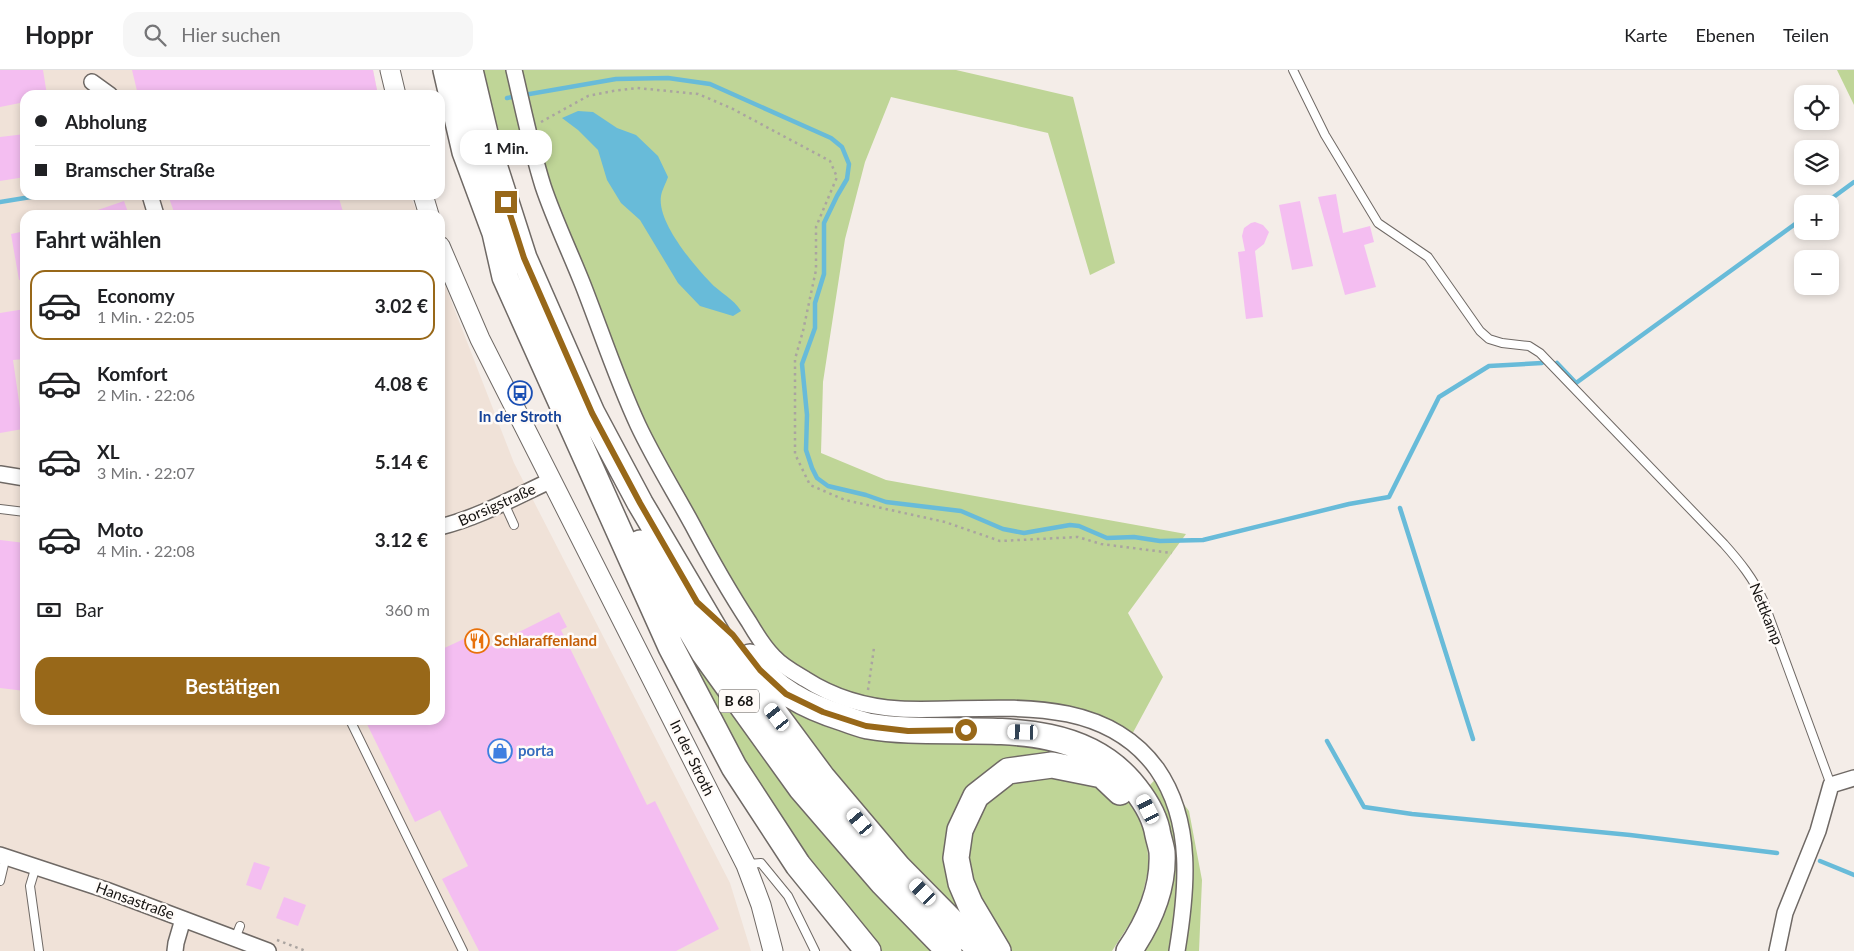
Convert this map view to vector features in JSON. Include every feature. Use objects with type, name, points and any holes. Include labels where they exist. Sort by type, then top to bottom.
[{"type":"highway","name":"B 68","points":[[446,70],[465,152],[494,233],[505,277],[569,422],[715,669],[801,788],[883,883],[949,951]]},
{"type":"highway","name":"B 68","points":[[470,70],[488,146],[524,258],[592,413],[640,503],[697,602],[722,642],[822,777],[898,867],[981,951]]},
{"type":"highway","points":[[569,422],[671,647],[734,767],[798,865],[868,951]]},
{"type":"highway","points":[[697,602],[733,635],[760,670],[786,694],[823,712],[866,726],[908,731],[1023,732],[1060,740],[1092,752],[1120,771],[1145,802],[1155,822],[1162,852],[1160,884],[1151,912],[1129,951]]},
{"type":"highway","points":[[998,951],[970,904],[961,883],[956,858],[960,830],[976,796],[1008,771],[1052,765],[1102,775],[1129,800],[1146,833],[1149,866],[1139,909],[1112,951]]},
{"type":"street","points":[[390,70],[395,90]]},
{"type":"street","points":[[514,70],[543,186],[638,424],[725,586],[775,659],[816,686],[837,696],[866,704],[898,709],[1014,708],[1067,713],[1099,723],[1129,740],[1148,757],[1160,774],[1174,800],[1181,824],[1186,868],[1182,921],[1177,951]]},
{"type":"street","points":[[92,82],[103,90]]},
{"type":"street","name":"In der Stroth","points":[[445,258],[480,339],[746,865],[761,905],[773,951]]},
{"type":"street","points":[[0,474],[20,477]]},
{"type":"street","name":"Borsigstraße","points":[[445,526],[462,522],[552,480]]},
{"type":"street","points":[[1777,951],[1785,913],[1818,831],[1831,785],[1854,778]]},
{"type":"street","name":"Hansastraße","points":[[3,855],[183,918],[237,932],[268,951]]},
{"type":"street","points":[[175,951],[183,918]]},
{"type":"lane","name":"Nettkamp","points":[[1293,70],[1325,134],[1378,223],[1428,257],[1480,331],[1490,339],[1502,344],[1514,343],[1529,346],[1540,353],[1746,569],[1756,583],[1763,600],[1831,785]]},
{"type":"lane","points":[[504,503],[514,525]]},
{"type":"lane","points":[[0,508],[20,511]]},
{"type":"lane","points":[[352,725],[463,951]]},
{"type":"lane","points":[[0,881],[3,855]]},
{"type":"lane","points":[[746,865],[761,864],[788,896],[815,951]]},
{"type":"lane","points":[[36,866],[30,886],[38,951]]},
{"type":"path","points":[[529,129],[588,96],[637,88],[698,94],[731,108],[830,160],[837,177],[816,227],[816,270],[795,359],[795,454],[810,485],[845,500],[945,522],[1000,541],[1078,537],[1101,544],[1172,553]]},
{"type":"path","points":[[866,704],[874,648]]},
{"type":"shaded area","points":[[0,70],[373,70],[377,90],[20,90],[20,200],[412,200],[416,210],[20,210],[20,725],[445,725],[445,285],[514,463],[730,883],[751,951],[0,951]]},
{"type":"green space","points":[[446,70],[956,70],[1073,97],[1115,263],[1090,275],[1048,133],[891,97],[865,162],[845,239],[823,382],[821,453],[886,480],[1186,534],[1128,613],[1163,677],[1129,740],[1067,713],[866,704],[775,659],[638,424],[528,129],[488,146]]},
{"type":"green space","points":[[1837,70],[1854,70],[1854,105]]},
{"type":"green space","points":[[569,422],[704,653],[949,951],[868,951],[734,767]]},
{"type":"green space","points":[[697,602],[733,635],[760,670],[823,712],[1060,740],[1129,800],[1146,833],[1149,867],[1139,909],[1112,951],[981,951],[898,867]]},
{"type":"green space","points":[[1160,774],[1189,811],[1202,880],[1199,951],[1129,951],[1160,882],[1141,795]]},
{"type":"water","points":[[578,111],[593,112],[617,128],[636,135],[658,156],[668,177],[661,196],[661,206],[670,230],[686,254],[703,274],[741,311],[733,316],[700,306],[678,283],[640,220],[621,203],[607,180],[598,150],[578,130],[562,118]]},
{"type":"building","points":[[0,70],[43,70],[46,90],[20,90],[20,103],[0,107]]},
{"type":"building","points":[[132,70],[373,70],[377,90],[137,90]]},
{"type":"building","points":[[20,135],[20,178],[0,181],[0,137]]},
{"type":"building","points":[[1336,194],[1343,233],[1370,226],[1374,242],[1364,245],[1376,287],[1345,295],[1318,197]]},
{"type":"building","points":[[170,200],[340,200],[342,210],[173,210]]},
{"type":"building","points":[[124,201],[127,210],[98,210]]},
{"type":"building","points":[[1300,201],[1313,266],[1292,270],[1279,205]]},
{"type":"building","points":[[1255,222],[1263,225],[1269,232],[1264,244],[1255,251],[1263,317],[1246,319],[1238,252],[1245,251],[1242,236],[1244,228]]},
{"type":"building","points":[[20,232],[20,280],[19,280],[11,234]]},
{"type":"building","points":[[20,310],[20,359],[13,360],[20,408],[20,430],[0,433],[0,313]]},
{"type":"building","points":[[0,540],[20,542],[20,690],[0,688]]},
{"type":"building","points":[[559,612],[567,627],[561,630],[647,805],[655,801],[719,929],[676,951],[479,951],[442,879],[468,866],[440,810],[415,822],[367,725],[445,725],[445,648],[479,632],[487,648]]},
{"type":"building","points":[[254,862],[270,867],[261,890],[246,885]]},
{"type":"building","points":[[284,897],[306,905],[298,926],[276,918]]},
{"type":"waterway","points":[[507,98],[616,79],[668,78],[710,84],[831,138],[842,147],[849,164],[847,179],[824,223],[824,274],[815,303],[815,328],[802,364],[807,415],[806,450],[817,478],[828,486],[886,502],[961,511],[1003,529],[1024,533],[1070,525],[1079,526],[1107,538],[1134,537],[1160,541],[1203,540],[1349,504],[1389,497],[1439,397],[1489,366],[1542,363]]},
{"type":"waterway","points":[[1836,195],[1854,182]]},
{"type":"waterway","points":[[0,202],[20,199]]},
{"type":"waterway","points":[[1557,363],[1576,383],[1794,225]]},
{"type":"waterway","points":[[1400,508],[1473,739]]},
{"type":"waterway","points":[[1327,741],[1364,807],[1412,814],[1630,835],[1777,853]]},
{"type":"waterway","points":[[1820,861],[1854,875]]},
{"type":"place","name":"In der Stroth","points":[[520,393]]},
{"type":"place","name":"Schlaraffenland","points":[[477,641]]},
{"type":"place","name":"porta","points":[[500,751]]},
{"type":"route","points":[[506,202],[524,258],[592,413],[640,503],[697,602],[733,635],[760,670],[786,694],[823,712],[866,726],[908,731],[966,730]]}]
